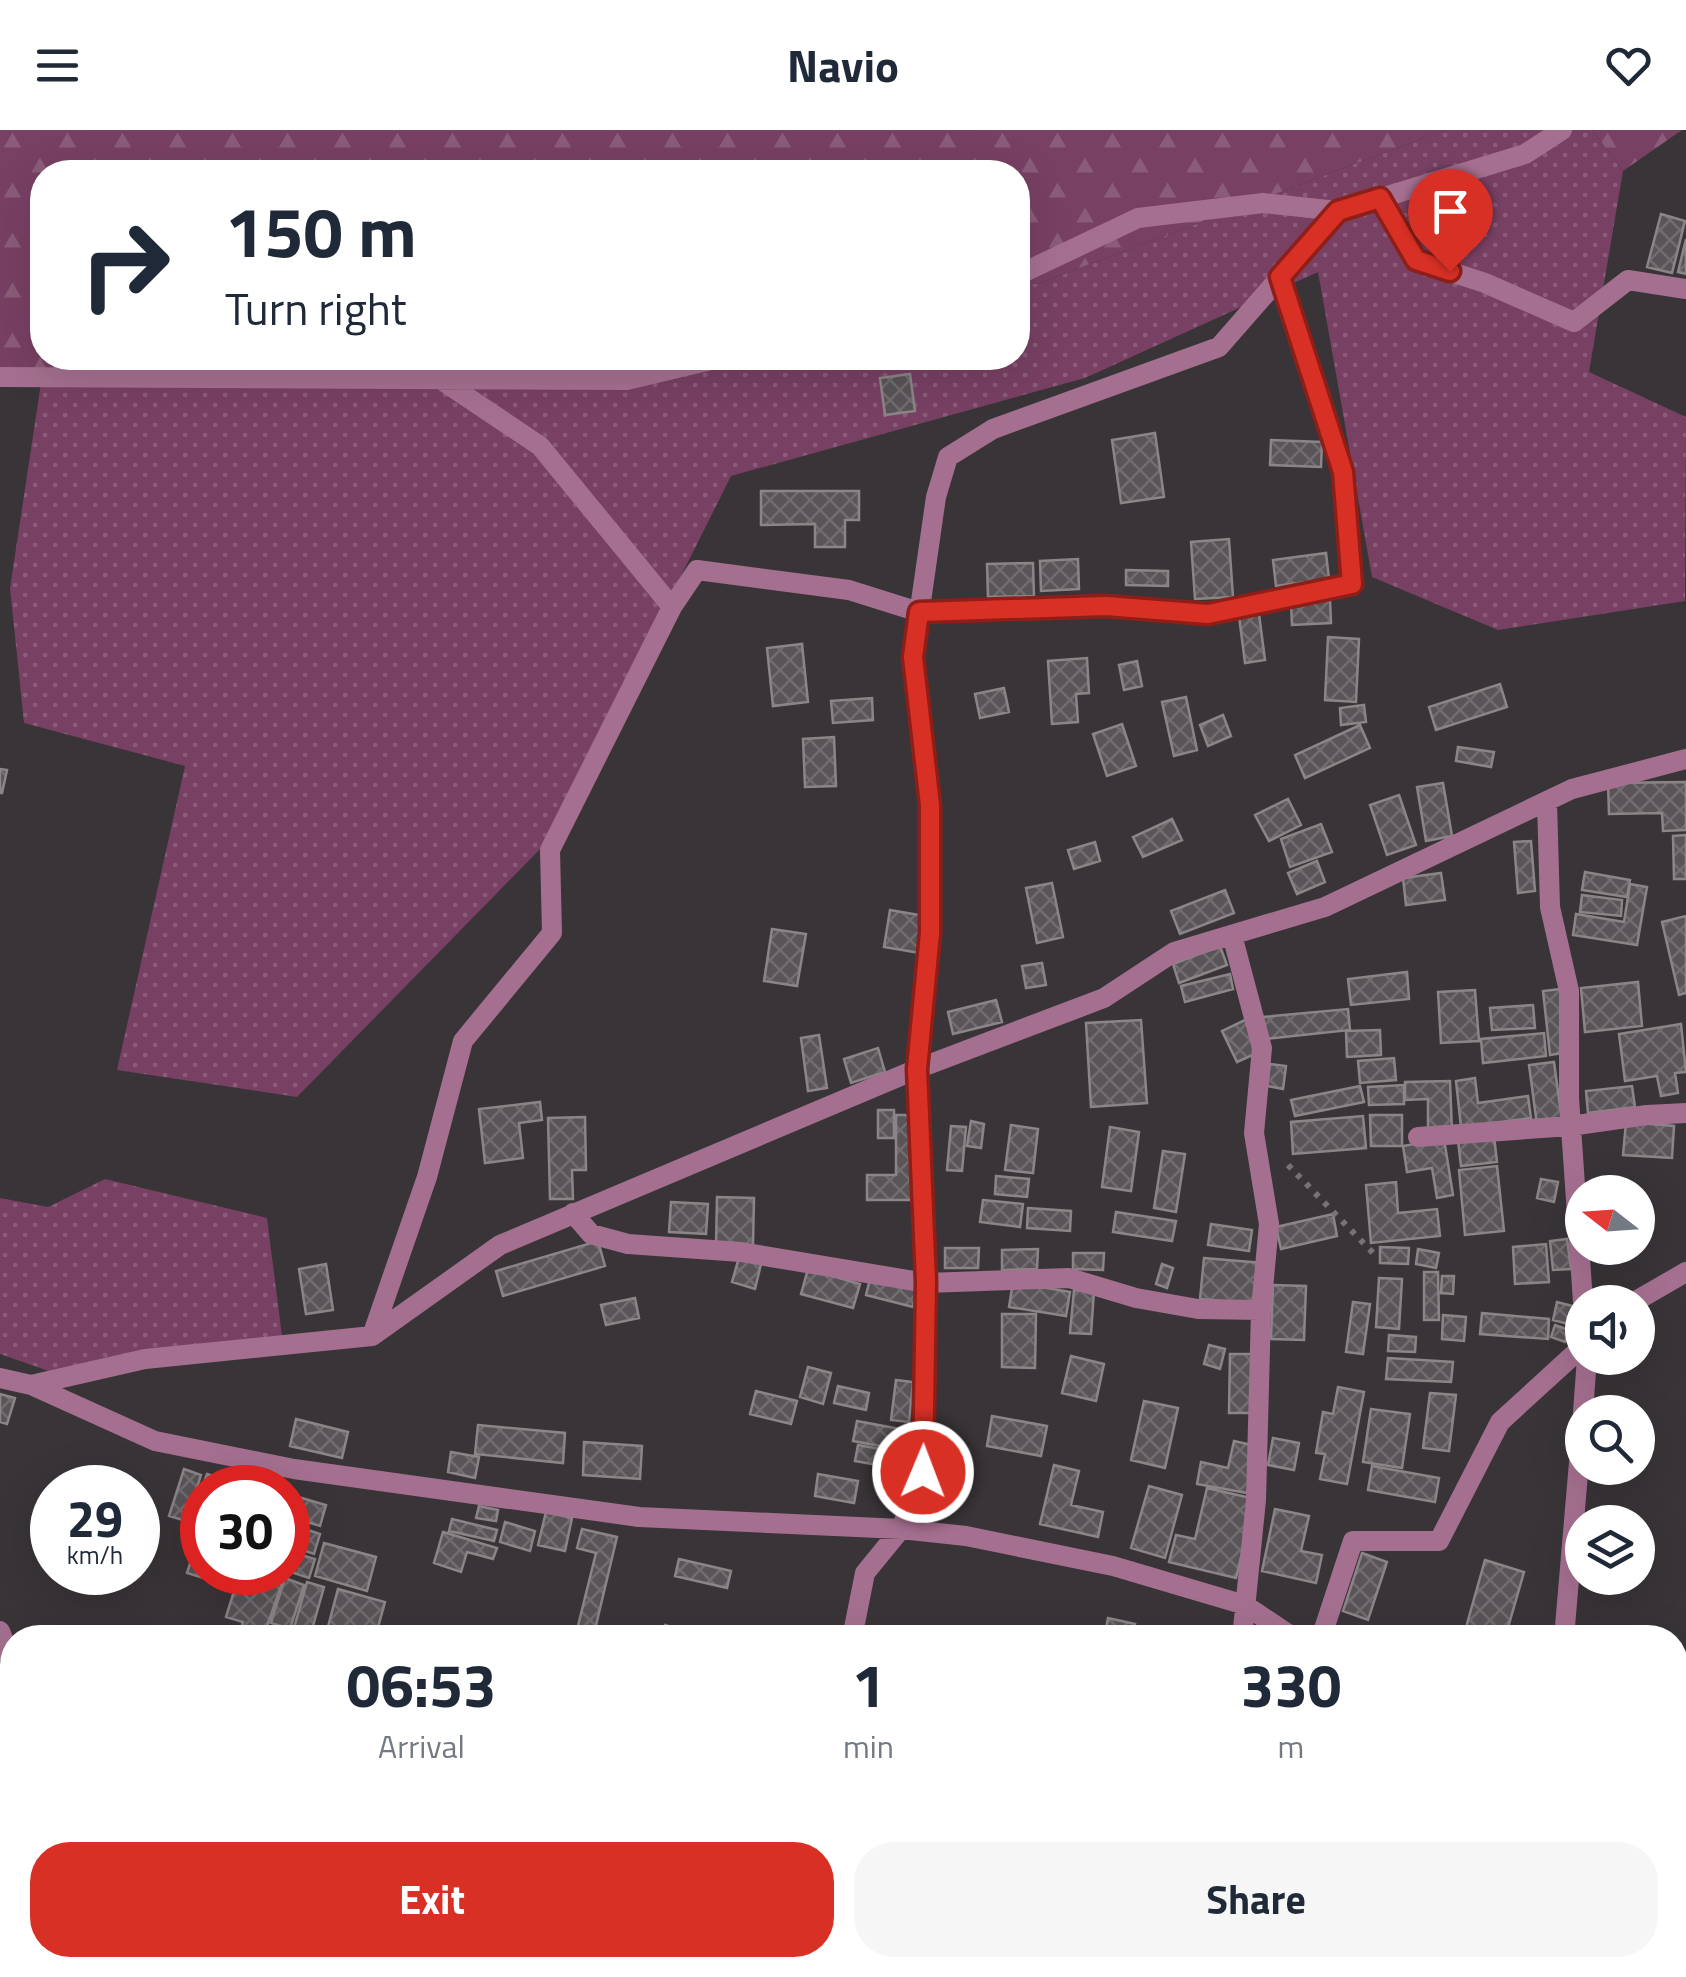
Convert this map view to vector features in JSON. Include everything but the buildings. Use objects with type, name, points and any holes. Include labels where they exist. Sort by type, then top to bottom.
[{"type":"street","points":[[1030,269],[1138,218],[1263,204],[1338,211],[1525,154],[1562,130]]},
{"type":"street","points":[[1380,198],[1416,260],[1485,283],[1574,322],[1628,280],[1686,289]]},
{"type":"street","points":[[854,1625],[864,1573],[901,1529],[923,1472],[926,1282],[917,1069],[930,933],[930,805],[913,657],[936,497],[948,458],[993,428],[1219,347],[1338,211]]},
{"type":"street","points":[[372,1336],[428,1178],[464,1041],[552,933],[550,850],[672,607],[697,570],[849,590],[919,612],[1106,606],[1208,614],[1352,584],[1343,472],[1280,277]]},
{"type":"street","points":[[0,377],[627,380],[669,370]]},
{"type":"street","points":[[440,378],[540,446],[672,607]]},
{"type":"street","points":[[32,1385],[146,1359],[372,1336],[500,1245],[917,1069],[1104,998],[1174,952],[1325,907],[1572,790],[1686,759]]},
{"type":"street","points":[[1547,802],[1550,907],[1570,990],[1570,1126],[1583,1285]]},
{"type":"street","points":[[1232,935],[1262,1048],[1254,1133],[1269,1224],[1256,1500],[1243,1625]]},
{"type":"street","points":[[1418,1137],[1686,1113]]},
{"type":"street","points":[[574,1213],[591,1234],[628,1244],[741,1252],[926,1282],[1068,1278],[1136,1298],[1198,1310],[1262,1310]]},
{"type":"street","points":[[1655,1290],[1686,1272]]},
{"type":"street","points":[[1325,1625],[1353,1541],[1439,1541],[1500,1422],[1565,1363]]},
{"type":"street","points":[[0,1378],[32,1385],[154,1441],[294,1470],[639,1516],[901,1529],[966,1536],[1113,1566],[1245,1606],[1274,1625]]},
{"type":"street","points":[[1565,1625],[1577,1485]]},
{"type":"path","points":[[1254,1133],[1376,1255]]},
{"type":"green space","points":[[0,130],[1444,130],[1030,284],[1030,160],[30,160],[30,370],[0,370]]},
{"type":"green space","points":[[1444,130],[1592,130],[1623,171],[1589,372],[1686,417],[1685,601],[1498,630],[1372,577],[1318,272],[1085,378],[731,476],[549,840],[297,1097],[117,1070],[185,766],[24,723],[10,588],[43,370],[1030,370],[1030,284]]},
{"type":"green space","points":[[1592,130],[1682,130],[1623,171]]},
{"type":"green space","points":[[105,1179],[267,1218],[282,1336],[60,1375],[0,1354],[0,1198],[48,1207]]},
{"type":"route","points":[[923,1472],[926,1282],[917,1069],[930,933],[930,805],[913,657],[919,612],[1106,606],[1208,614],[1352,584],[1343,472],[1280,277],[1338,211],[1380,198],[1416,260],[1450,271]]}]
